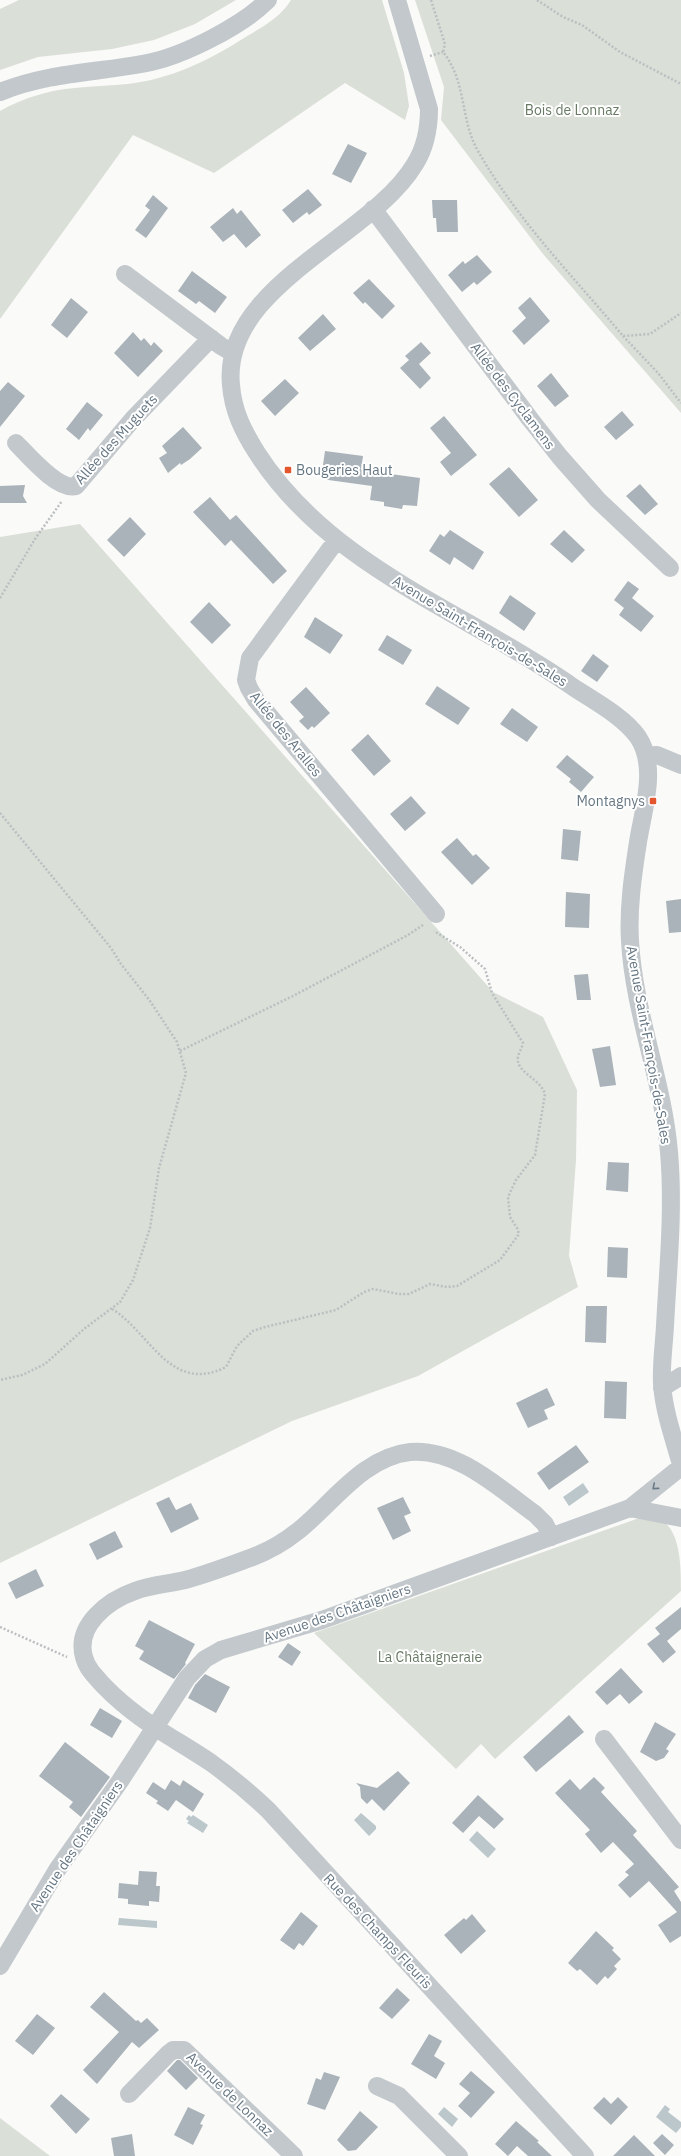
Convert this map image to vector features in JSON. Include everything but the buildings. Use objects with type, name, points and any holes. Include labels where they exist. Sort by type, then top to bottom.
[{"type":"street","points":[[0,92],[21,83],[47,77],[127,67],[168,58],[227,30],[268,0]]},
{"type":"street","name":"Avenue Saint-François-de-Sales","points":[[397,0],[426,95],[428,121],[422,152],[414,166],[403,180],[373,209],[268,296],[246,322],[233,353],[230,371],[235,412],[245,435],[280,486],[336,541],[390,577],[542,664],[630,728],[640,740],[646,756],[646,793],[632,892],[630,939],[640,1005],[665,1114],[670,1169],[671,1207],[662,1388],[667,1418],[681,1464]]},
{"type":"street","name":"Allée des Cyclamens","points":[[373,209],[530,420],[560,457],[598,500],[670,568]]},
{"type":"street","points":[[125,274],[233,353]]},
{"type":"street","name":"Allée des Muguets","points":[[16,443],[60,484],[70,487],[76,486],[133,419],[211,338]]},
{"type":"street","name":"Allée des Aralles","points":[[336,541],[255,649],[247,670],[248,688],[256,700],[431,918]]},
{"type":"street","points":[[646,756],[657,755],[681,765]]},
{"type":"street","points":[[662,1388],[681,1376]]},
{"type":"street","points":[[154,1728],[138,1717],[112,1694],[94,1674],[84,1659],[83,1641],[85,1632],[95,1617],[111,1603],[134,1591],[195,1577],[266,1551],[300,1530],[370,1467],[396,1455],[410,1452],[438,1454],[464,1465],[492,1483],[540,1519],[551,1537]]},
{"type":"street","name":"Avenue des Châtaigniers","points":[[0,1966],[57,1870],[120,1781],[192,1671],[213,1654],[310,1624],[630,1508],[681,1467]]},
{"type":"street","points":[[630,1508],[681,1518]]},
{"type":"street","name":"Rue des Champs Fleuris","points":[[154,1728],[224,1772],[268,1810],[584,2156]]},
{"type":"street","points":[[604,1739],[681,1840]]},
{"type":"street","name":"Avenue de Lonnaz","points":[[129,2094],[173,2050],[184,2050],[294,2156]]},
{"type":"street","points":[[377,2086],[399,2096],[459,2156]]},
{"type":"path","points":[[431,0],[445,44],[443,52],[450,61],[456,74],[462,92],[468,129],[478,151],[501,187],[531,227],[623,336],[658,373],[681,403]]},
{"type":"path","points":[[537,0],[563,17],[582,25],[620,52],[681,84]]},
{"type":"path","points":[[623,336],[650,334],[681,313]]},
{"type":"path","points":[[0,598],[48,520],[76,486]]},
{"type":"path","points":[[0,813],[111,948],[121,964],[150,1001],[180,1051],[186,1073],[159,1168],[150,1228],[133,1280],[120,1302],[84,1329],[45,1364],[22,1375],[0,1380]]},
{"type":"path","points":[[112,1309],[124,1316],[151,1348],[174,1366],[185,1372],[208,1374],[226,1367],[237,1346],[253,1331],[336,1310],[364,1292],[373,1289],[404,1294],[417,1292],[423,1286],[430,1284],[447,1287],[458,1286],[484,1268],[493,1265],[508,1250],[519,1234],[518,1228],[510,1217],[508,1196],[516,1180],[535,1155],[545,1094],[542,1086],[522,1069],[519,1064],[518,1057],[522,1042],[492,994],[485,968],[460,947],[435,932],[431,918],[408,935],[293,996],[180,1051]]},
{"type":"path","points":[[0,1627],[57,1653],[84,1659]]},
{"type":"green space","points":[[19,0],[236,0],[195,24],[154,40],[112,49],[38,57],[0,70],[0,9]]},
{"type":"green space","points":[[291,0],[382,0],[404,73],[409,106],[405,120],[345,83],[214,173],[133,135],[0,319],[0,111],[18,102],[46,93],[65,89],[141,82],[184,70],[215,55],[264,26],[282,12]]},
{"type":"green space","name":"Bois de Lonnaz","points":[[415,0],[681,0],[681,413],[543,254],[441,120],[444,87]]},
{"type":"green space","points":[[80,524],[493,992],[543,1017],[577,1090],[576,1160],[569,1256],[578,1287],[418,1376],[292,1421],[0,1563],[0,537]]},
{"type":"green space","name":"La Châtaigneraie","points":[[642,1517],[661,1520],[668,1525],[673,1532],[680,1561],[681,1591],[495,1759],[481,1744],[456,1769],[314,1633]]},
{"type":"green space","points":[[0,2118],[50,2156],[0,2156]]},
{"type":"shaded area","points":[[583,1483],[589,1492],[569,1506],[563,1497]]},
{"type":"shaded area","points":[[361,1813],[376,1826],[376,1829],[369,1836],[354,1820]]},
{"type":"shaded area","points":[[189,1815],[191,1817],[193,1815],[208,1825],[203,1833],[187,1823],[189,1821],[186,1819]]},
{"type":"shaded area","points":[[477,1831],[496,1849],[488,1858],[469,1840]]},
{"type":"shaded area","points":[[119,1918],[157,1921],[157,1928],[118,1925]]},
{"type":"shaded area","points":[[665,2105],[670,2109],[668,2112],[681,2122],[681,2127],[676,2133],[656,2117]]},
{"type":"shaded area","points":[[444,2107],[458,2119],[452,2127],[438,2114]]},
{"type":"place","name":"Bougeries Haut","points":[[288,470]]},
{"type":"place","name":"Montagnys","points":[[653,801]]}]
